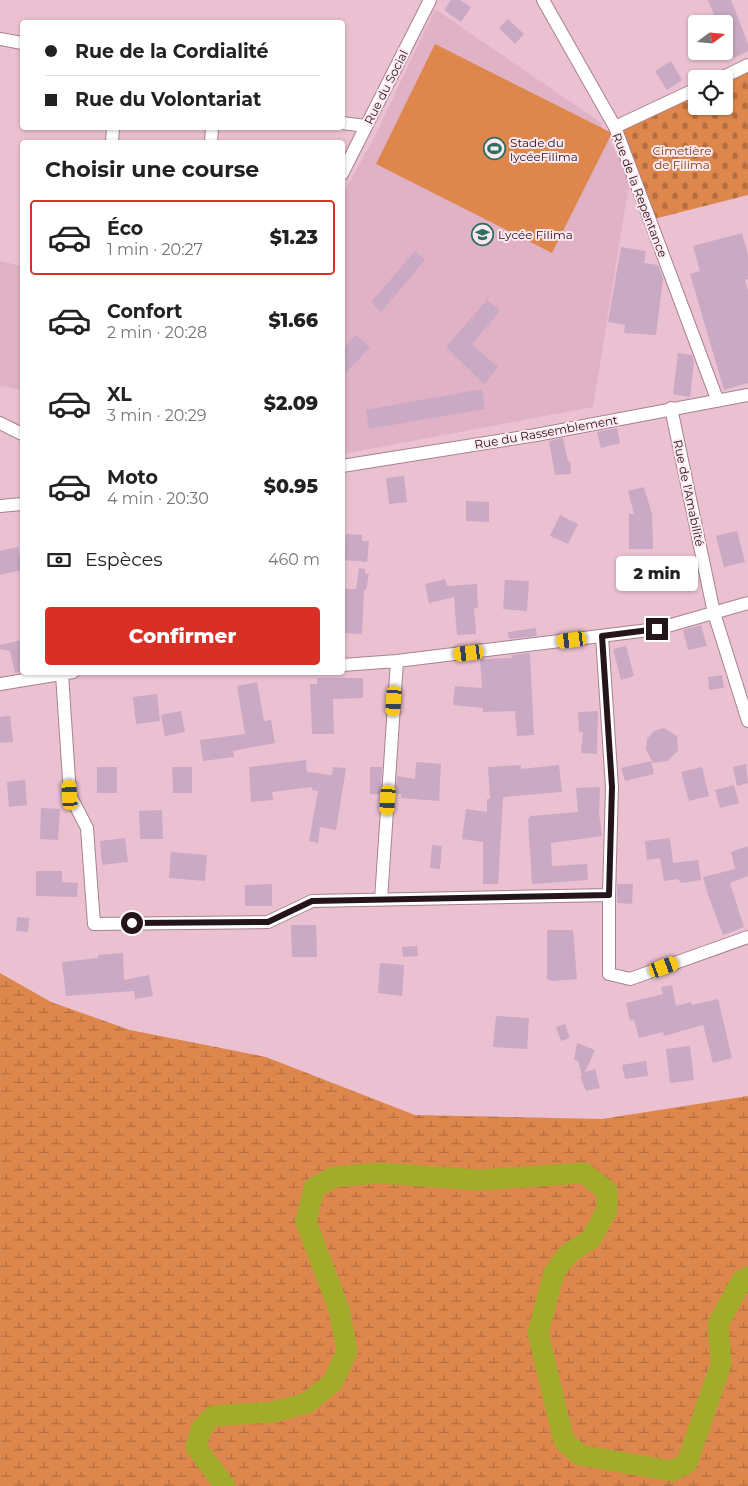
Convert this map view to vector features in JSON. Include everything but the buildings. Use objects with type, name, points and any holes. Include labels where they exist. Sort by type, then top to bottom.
[{"type":"street","name":"Rue du Social","points":[[345,168],[430,0]]},
{"type":"street","name":"Rue de la Repentance","points":[[543,0],[615,127],[717,399]]},
{"type":"street","points":[[0,40],[20,43]]},
{"type":"street","points":[[733,73],[748,66]]},
{"type":"street","points":[[615,127],[688,93]]},
{"type":"street","points":[[345,123],[366,126]]},
{"type":"street","name":"Rue du Rassemblement","points":[[345,466],[536,435],[717,399],[748,395]]},
{"type":"street","name":"Rue de l'Amabilité","points":[[671,408],[714,613],[748,721]]},
{"type":"street","points":[[0,423],[20,433]]},
{"type":"street","points":[[0,506],[20,504]]},
{"type":"street","points":[[345,665],[397,661],[657,629],[748,603]]},
{"type":"street","points":[[602,636],[612,787],[609,974],[630,980],[748,937]]},
{"type":"street","points":[[381,900],[397,661]]},
{"type":"street","points":[[0,684],[56,675]]},
{"type":"street","points":[[68,675],[70,795],[87,828],[94,924],[268,922],[312,901],[609,895]]},
{"type":"shaded area","name":"Lycée Filima","points":[[435,9],[600,122],[630,178],[593,407],[345,454],[345,190],[375,136]]},
{"type":"shaded area","points":[[0,261],[20,266],[20,390],[0,386]]},
{"type":"green space","name":"Stade du lycéeFilima","points":[[435,44],[612,133],[552,253],[376,164]]},
{"type":"green space","name":"Cimetière de Filima","points":[[748,65],[748,195],[650,220],[615,127],[688,93],[688,115],[733,115],[733,74]]},
{"type":"green space","points":[[0,973],[51,1002],[130,1030],[266,1057],[415,1115],[602,1119],[748,1096],[748,1486],[0,1486]]},
{"type":"waterway","points":[[225,1486],[196,1447],[201,1429],[213,1416],[273,1412],[307,1403],[333,1382],[347,1351],[339,1309],[306,1222],[314,1188],[334,1177],[379,1173],[479,1180],[584,1173],[607,1191],[607,1210],[591,1239],[568,1254],[554,1273],[538,1333],[564,1441],[580,1455],[672,1471],[687,1463],[721,1364],[718,1324],[742,1280],[748,1277]]},
{"type":"place","name":"Stade du lycéeFilima","points":[[494,149]]},
{"type":"place","name":"Lycée Filima","points":[[482,234]]},
{"type":"route","points":[[132,923],[268,922],[312,901],[609,895],[612,787],[602,636],[657,629]]}]
